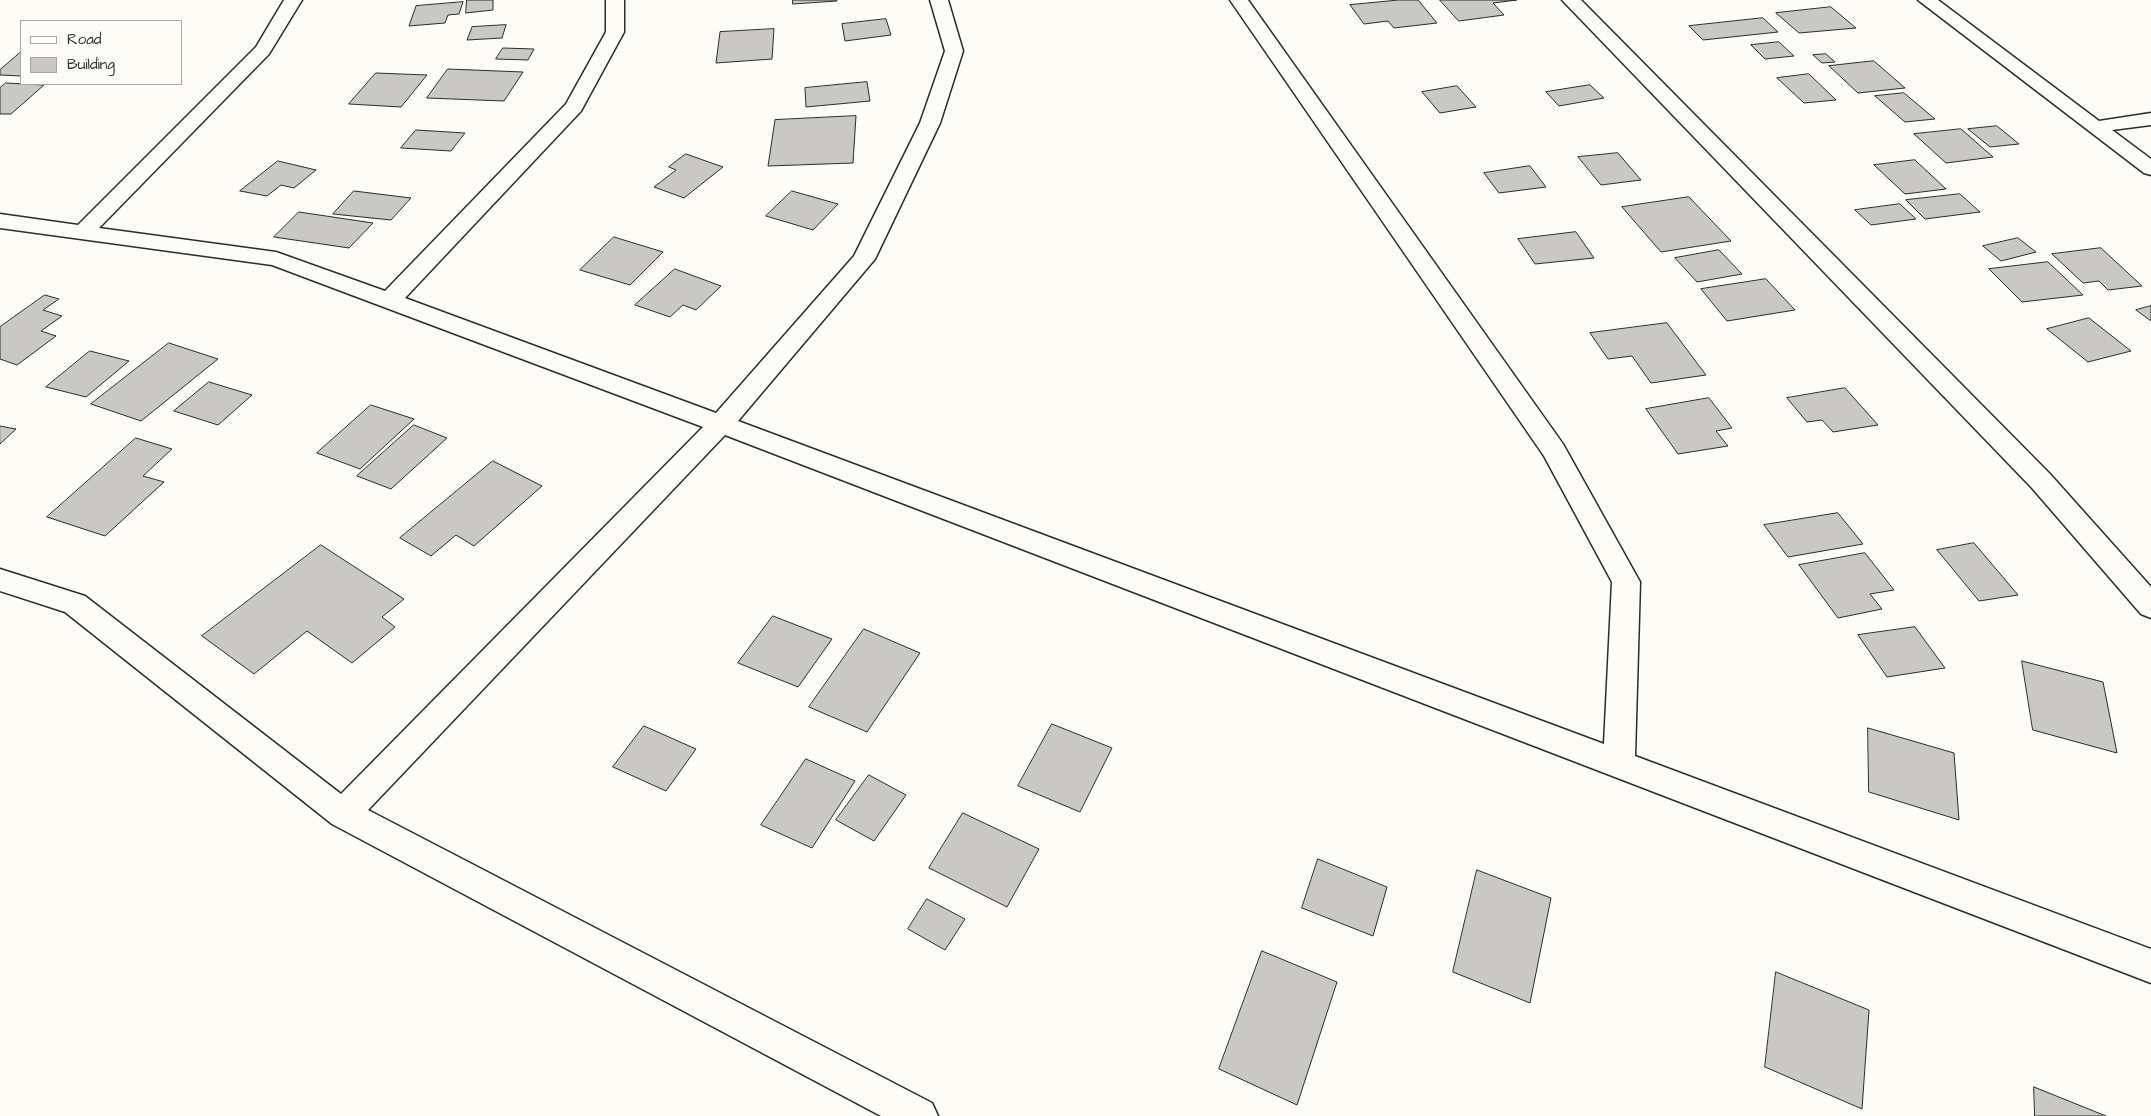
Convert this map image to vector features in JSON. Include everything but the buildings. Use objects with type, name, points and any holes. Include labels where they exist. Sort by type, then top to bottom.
[{"type":"street","points":[[83,232],[263,50],[293,0]]},
{"type":"street","points":[[389,301],[574,107],[615,32],[615,0]]},
{"type":"street","points":[[343,814],[721,424],[864,259],[930,123],[954,51],[939,0]]},
{"type":"street","points":[[1238,0],[1554,451],[1626,582],[1619,764]]},
{"type":"street","points":[[1571,0],[2041,481],[2151,606]]},
{"type":"street","points":[[1927,0],[2151,169]]},
{"type":"street","points":[[2095,127],[2151,119]]},
{"type":"street","points":[[0,221],[276,259],[721,424],[2151,966]]},
{"type":"street","points":[[0,580],[75,604],[343,814],[919,1116]]}]
